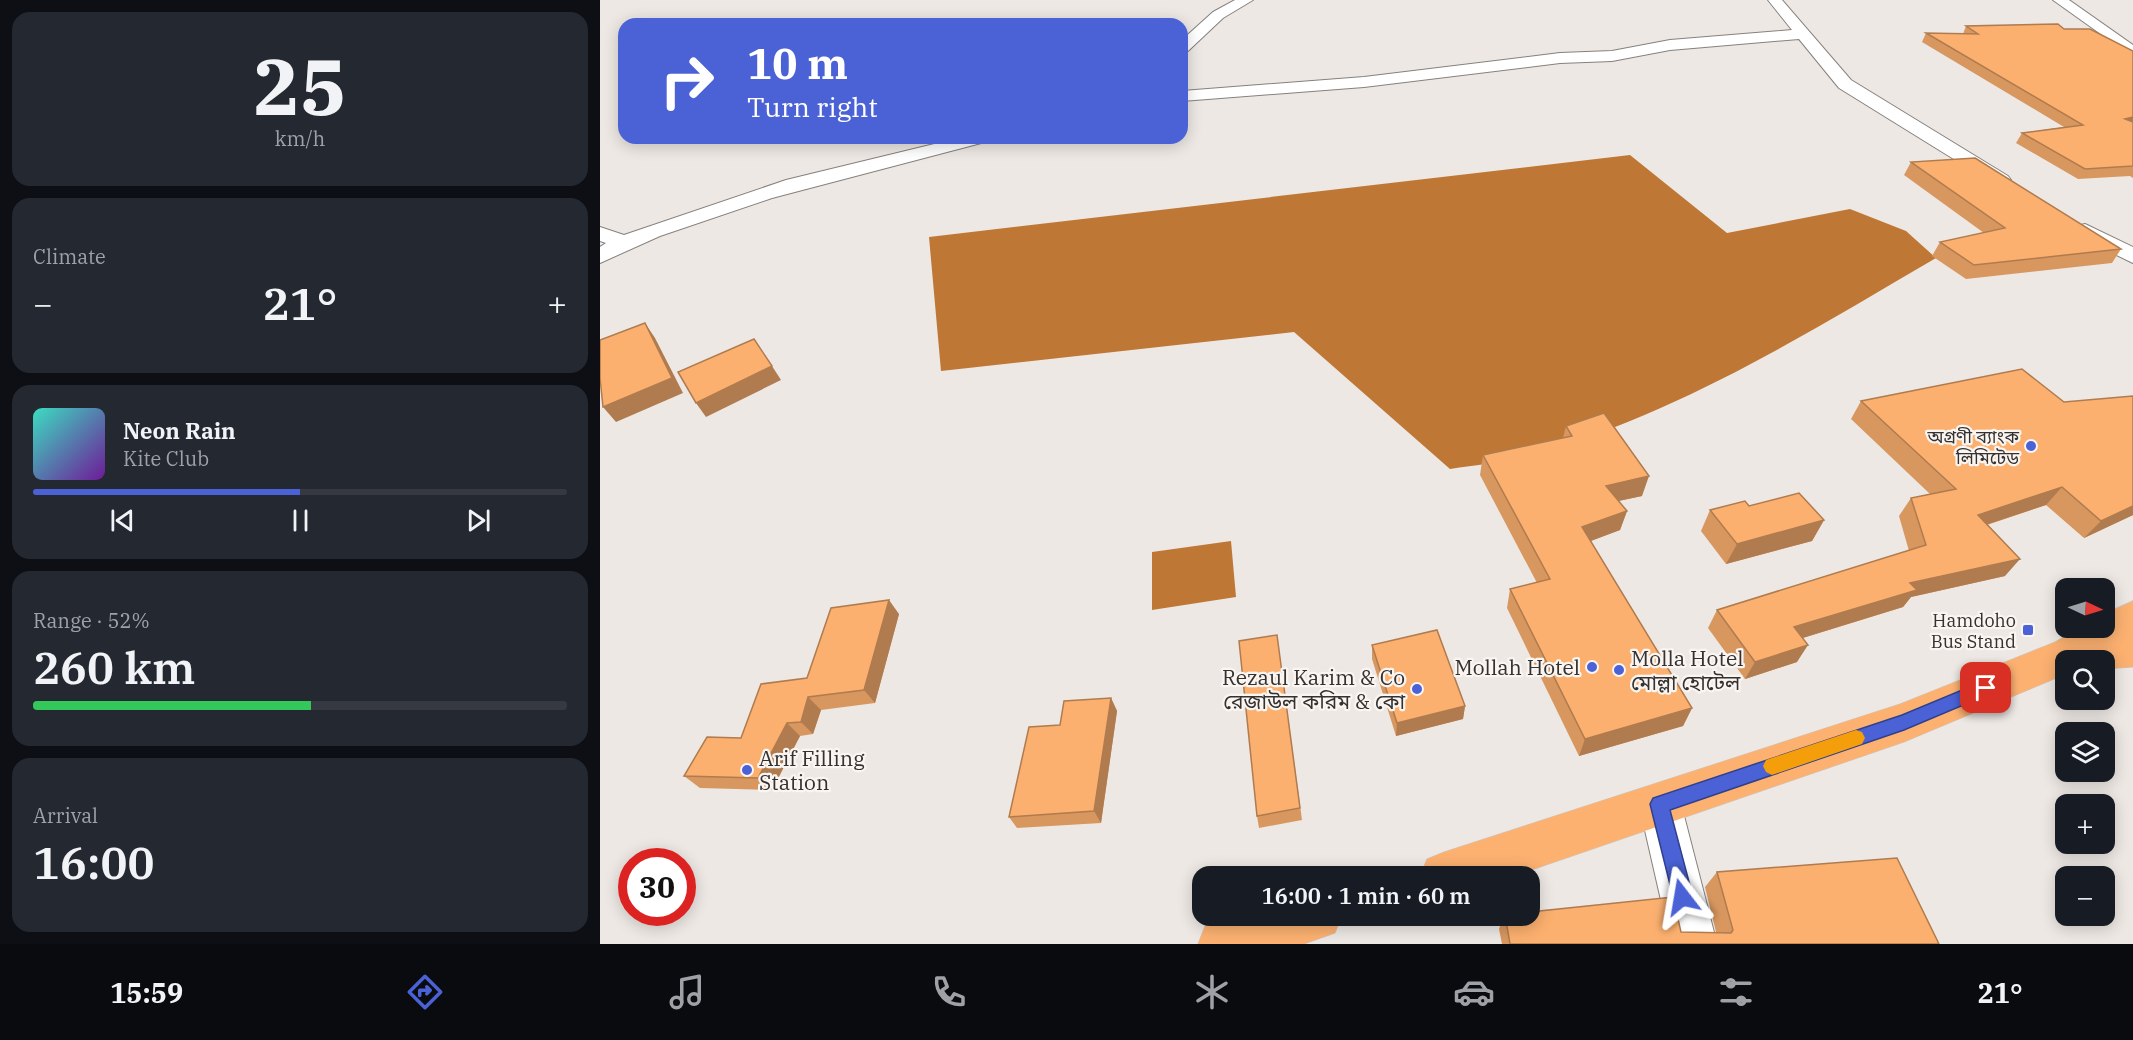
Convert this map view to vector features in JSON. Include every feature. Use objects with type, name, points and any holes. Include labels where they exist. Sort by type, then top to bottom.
[{"type":"highway","points":[[2076,650],[2133,617]]},
{"type":"highway","points":[[2115,651],[2133,650]]},
{"type":"highway","points":[[1474,866],[1904,722],[2055,660]]},
{"type":"highway","points":[[1223,944],[1281,926]]},
{"type":"street","points":[[1188,42],[1218,15],[1246,0]]},
{"type":"street","points":[[1775,0],[1850,88],[2015,188]]},
{"type":"street","points":[[2060,0],[2133,52]]},
{"type":"street","points":[[1188,96],[1364,82],[1560,58],[1612,56],[1670,45],[1802,34]]},
{"type":"street","points":[[600,256],[625,242],[763,193],[852,169],[961,144]]},
{"type":"street","points":[[2073,224],[2133,256]]},
{"type":"street","points":[[600,234],[625,242]]},
{"type":"street","points":[[1660,804],[1694,944]]},
{"type":"shaded area","points":[[1630,155],[1727,233],[1850,209],[1906,231],[1936,258],[1740,370],[1638,418],[1531,455],[1450,469],[1294,332],[941,371],[929,237]]},
{"type":"shaded area","points":[[1231,541],[1236,597],[1152,610],[1152,552]]},
{"type":"building","points":[[2058,24],[2064,29],[2090,29],[2133,51],[2133,117],[2125,119],[2133,122],[2133,166],[2085,169],[2022,133],[2083,125],[1926,33],[1978,34],[1966,26]]},
{"type":"building","points":[[1975,158],[2121,249],[1974,265],[1940,242],[2005,228],[1911,162]]},
{"type":"building","points":[[645,323],[672,378],[603,407],[600,340]]},
{"type":"building","points":[[754,339],[772,366],[696,403],[678,372]]},
{"type":"building","points":[[2022,369],[2064,402],[2133,396],[2133,506],[2101,521],[2062,487],[1978,515],[2020,559],[1910,583],[1917,590],[1794,627],[1808,645],[1755,662],[1717,610],[1926,545],[1911,498],[1956,489],[1861,401]]},
{"type":"building","points":[[1604,413],[1649,476],[1606,486],[1627,511],[1582,527],[1692,708],[1585,739],[1510,589],[1550,579],[1483,455],[1572,436],[1566,426]]},
{"type":"building","points":[[1799,493],[1824,520],[1737,544],[1710,510],[1745,501],[1749,506]]},
{"type":"building","points":[[889,600],[864,690],[808,697],[801,722],[787,723],[758,778],[684,776],[707,737],[741,738],[761,684],[807,678],[831,608]]},
{"type":"building","name":"Rezaul Karim & Co রেজাউল করিম & কো","points":[[1437,630],[1465,706],[1397,723],[1372,645]]},
{"type":"building","points":[[1277,635],[1300,808],[1257,816],[1239,641]]},
{"type":"building","points":[[1111,698],[1094,811],[1009,817],[1029,727],[1060,725],[1064,701]]},
{"type":"building","points":[[1897,858],[1939,944],[1510,944],[1507,926],[1540,926],[1540,911],[1673,897],[1681,932],[1731,933],[1733,930],[1717,872]]},
{"type":"slow traffic","points":[[1772,766],[1856,738]]},
{"type":"place","name":"অগ্রণী ব্যাংক লিমিটেড","points":[[2031,446]]},
{"type":"place","name":"Hamdoho Bus Stand","points":[[2028,630]]},
{"type":"place","name":"Mollah Hotel","points":[[1592,667]]},
{"type":"place","name":"Molla Hotel মোল্লা হোটেল","points":[[1619,670]]},
{"type":"place","name":"Rezaul Karim & Co রেজাউল করিম & কো","points":[[1417,689]]},
{"type":"place","name":"Arif Filling Station","points":[[747,770]]},
{"type":"route","points":[[1682,897],[1660,804],[1904,722],[1986,688]]}]
